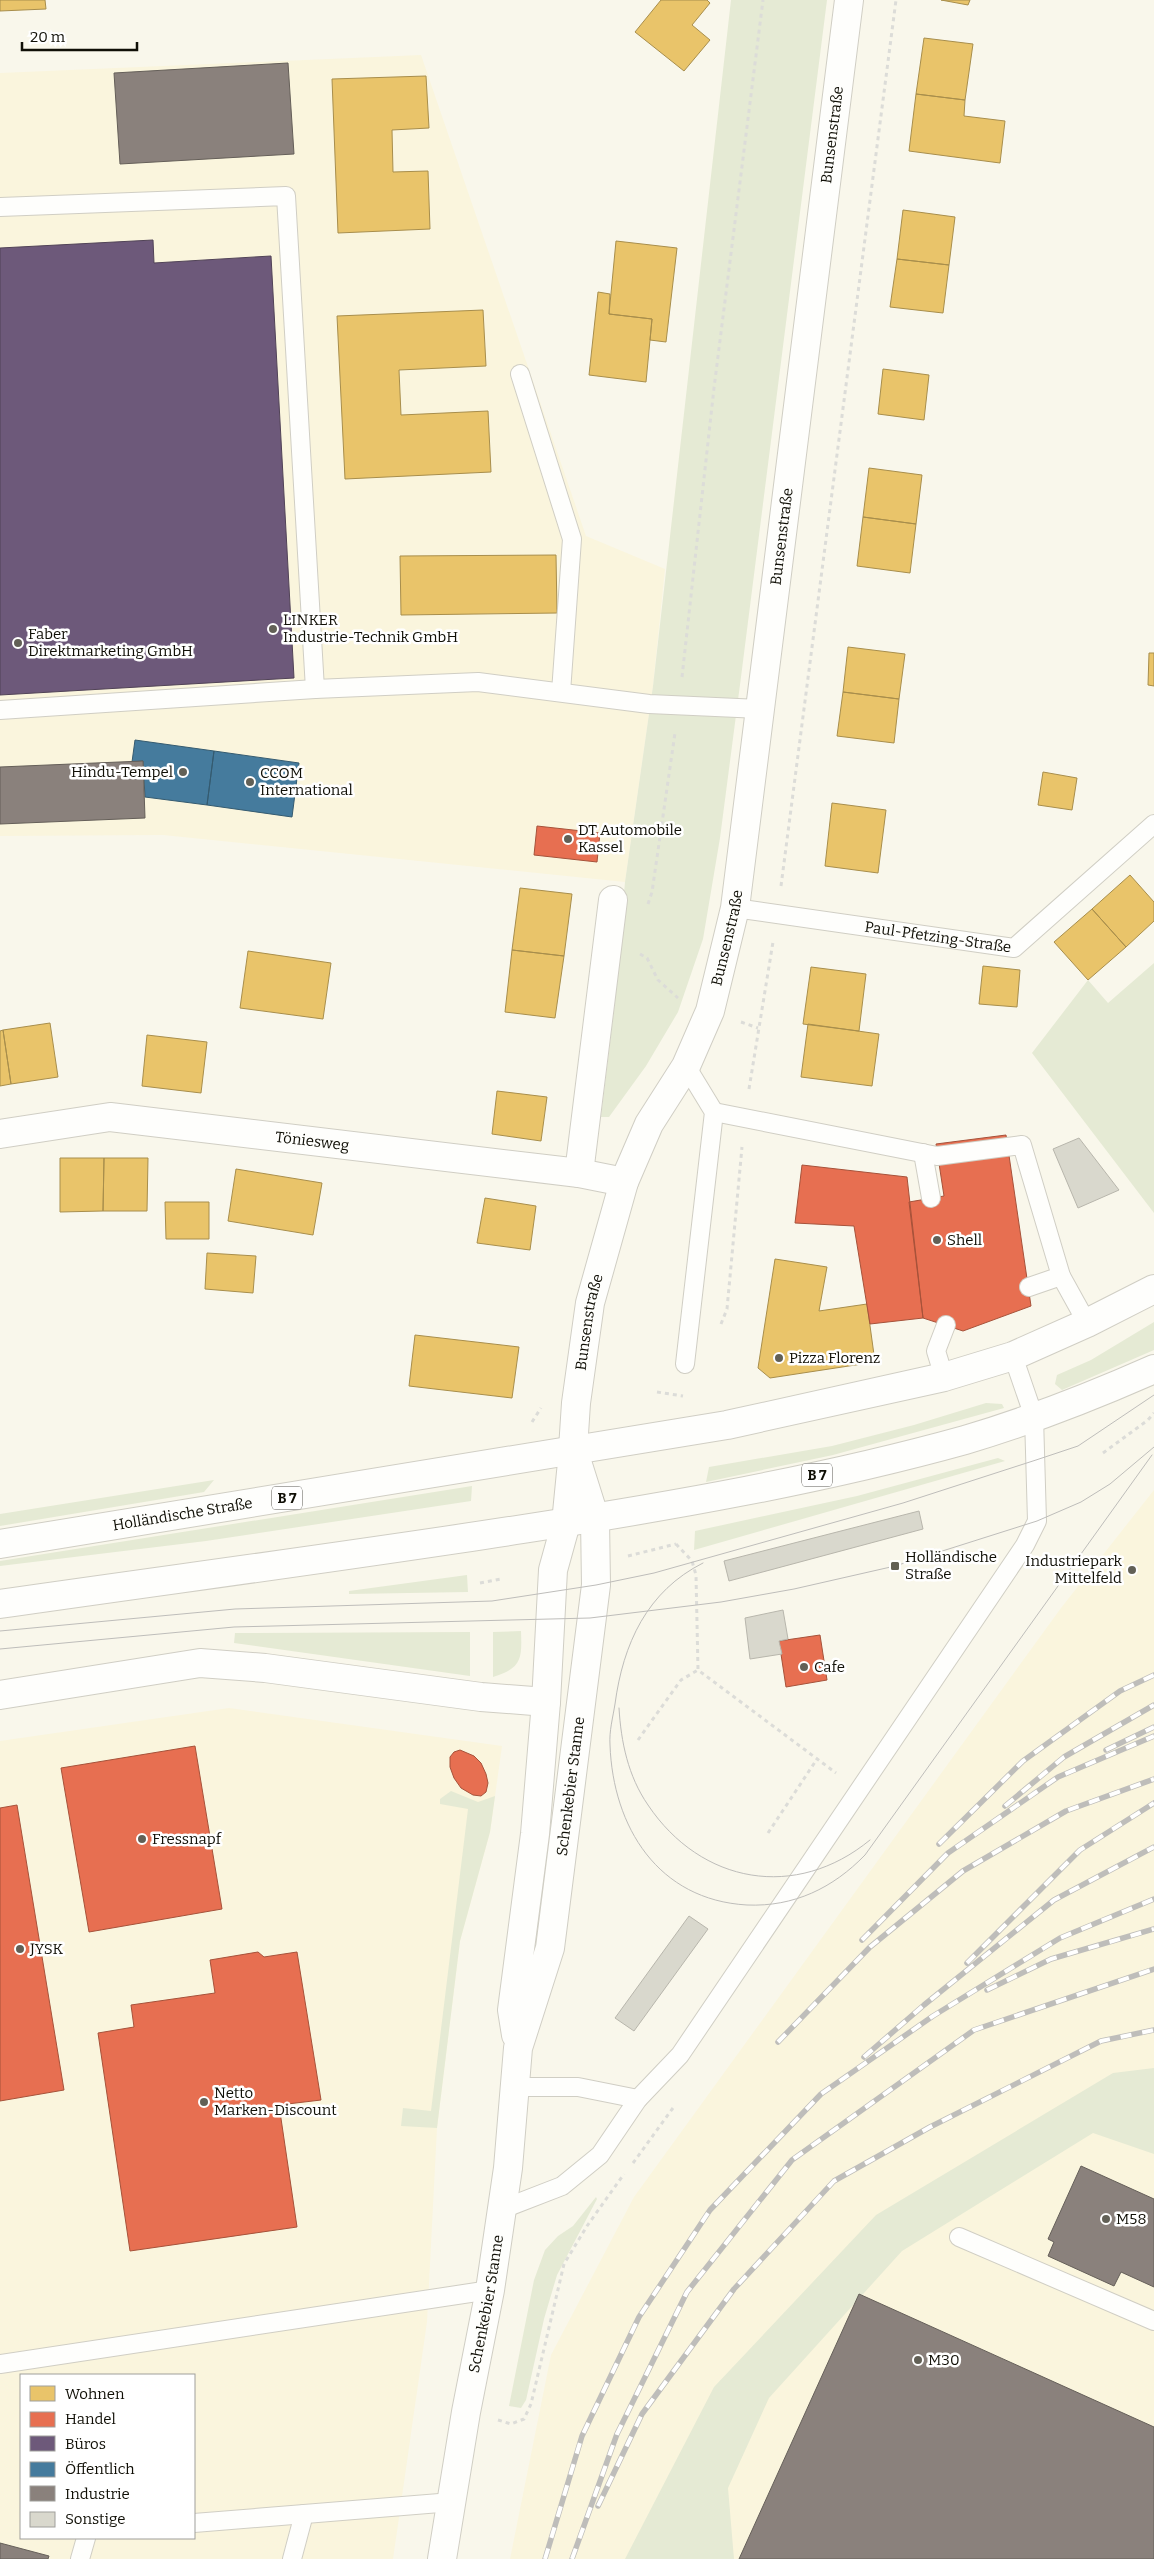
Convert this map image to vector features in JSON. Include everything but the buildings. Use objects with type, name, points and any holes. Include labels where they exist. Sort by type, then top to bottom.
[{"type":"main road","name":"Bunsenstraße","points":[[573,1449],[576,1403],[590,1303],[624,1182],[649,1124],[686,1066],[710,1011],[735,908],[849,0]]},
{"type":"main road","points":[[579,1173],[612,900]]},
{"type":"main road","name":"Töniesweg","points":[[0,1134],[110,1117],[579,1173],[624,1182]]},
{"type":"main road","name":"Holländische Straße","points":[[0,1544],[484,1467],[573,1449],[728,1426],[944,1377],[1013,1356],[1087,1323],[1154,1289]]},
{"type":"main road","name":"B 7","points":[[0,1604],[566,1523],[832,1472],[966,1439],[1034,1417],[1154,1369]]},
{"type":"main road","points":[[573,1449],[596,1518]]},
{"type":"main road","points":[[566,1523],[573,1449]]},
{"type":"main road","name":"Schenkebier Stanne","points":[[442,2559],[466,2412],[490,2290],[500,2210],[508,2168],[518,2048],[550,1948],[596,1585],[596,1518]]},
{"type":"main road","name":"Schenkebier Stanne","points":[[518,2048],[512,2010],[535,1834],[546,1702],[552,1570],[566,1523]]},
{"type":"main road","points":[[0,1695],[200,1663],[266,1668],[481,1697],[546,1702]]},
{"type":"lane","points":[[0,208],[286,196],[315,689]]},
{"type":"lane","points":[[520,374],[572,539],[561,692]]},
{"type":"lane","points":[[0,710],[315,689],[478,682],[649,704],[760,708]]},
{"type":"lane","name":"Paul-Pfetzing-Straße","points":[[735,908],[1014,948],[1154,824]]},
{"type":"lane","points":[[684,1364],[714,1112],[686,1066]]},
{"type":"lane","points":[[714,1112],[937,1156],[1022,1145],[1061,1276],[1087,1323]]},
{"type":"lane","points":[[923,1153],[930,1198]]},
{"type":"lane","points":[[1028,1287],[1061,1276]]},
{"type":"lane","points":[[944,1377],[936,1351],[946,1325]]},
{"type":"lane","points":[[500,2210],[562,2186],[600,2155],[638,2099],[680,2055],[1025,1545],[1037,1521],[1034,1417],[1013,1356]]},
{"type":"lane","points":[[515,2087],[578,2087],[638,2099]]},
{"type":"lane","points":[[959,2237],[1154,2321]]},
{"type":"lane","points":[[0,2364],[490,2290]]},
{"type":"lane","points":[[195,2523],[452,2502]]},
{"type":"lane","points":[[292,2559],[304,2514]]},
{"type":"lane","points":[[80,2559],[86,2539]]},
{"type":"path","points":[[647,908],[652,892],[679,705],[714,388],[763,0]]},
{"type":"path","points":[[758,1028],[778,913],[896,0]]},
{"type":"path","points":[[632,950],[646,958],[658,980],[682,1001]]},
{"type":"path","points":[[1103,1453],[1148,1420],[1154,1413]]},
{"type":"path","points":[[622,1558],[676,1544],[692,1562],[696,1575],[698,1670]]},
{"type":"path","points":[[480,1582],[501,1579]]},
{"type":"path","points":[[698,1670],[860,1789]]},
{"type":"path","points":[[638,1740],[681,1680],[698,1670]]},
{"type":"path","points":[[768,1834],[817,1759]]},
{"type":"path","points":[[466,2412],[510,2424],[524,2420],[531,2404],[564,2264],[587,2226],[678,2100]]},
{"type":"shaded area","points":[[421,55],[586,536],[665,569],[653,686],[625,882],[163,835],[0,836],[0,73]]},
{"type":"shaded area","name":"Industriepark Mittelfeld","points":[[1154,1490],[1154,2559],[510,2559],[551,2355],[634,2197],[1061,1608]]},
{"type":"shaded area","points":[[229,1708],[502,1746],[490,1832],[460,1941],[437,2128],[427,2322],[393,2559],[0,2559],[0,1741]]},
{"type":"green space","points":[[731,0],[827,0],[720,838],[703,939],[678,1012],[646,1066],[609,1117],[601,1117],[614,1010],[625,882],[653,686]]},
{"type":"green space","points":[[1154,963],[1154,1213],[1032,1053],[1088,980],[1108,1003]]},
{"type":"green space","points":[[1154,1322],[1154,1350],[1062,1390],[1055,1384],[1057,1375],[1091,1360]]},
{"type":"green space","points":[[986,1403],[1002,1404],[1004,1408],[833,1455],[706,1482],[709,1467],[832,1446],[914,1425]]},
{"type":"green space","points":[[998,1458],[1005,1461],[694,1550],[695,1531],[857,1496]]},
{"type":"green space","points":[[214,1480],[204,1492],[0,1526],[0,1514]]},
{"type":"green space","points":[[472,1486],[471,1501],[206,1541],[0,1566],[0,1561]]},
{"type":"green space","points":[[467,1575],[468,1592],[349,1594],[349,1591]]},
{"type":"green space","points":[[521,1631],[520,1655],[515,1666],[503,1674],[493,1677],[493,1632]]},
{"type":"green space","points":[[470,1632],[470,1676],[234,1643],[235,1633]]},
{"type":"green space","points":[[451,1791],[478,1802],[495,1796],[490,1832],[460,1941],[437,2128],[401,2126],[403,2108],[431,2111],[468,1809],[440,1804],[440,1799]]},
{"type":"green space","points":[[1154,2068],[1154,2154],[1093,2133],[902,2251],[769,2398],[728,2488],[734,2559],[625,2559],[714,2387],[876,2215],[1113,2073]]},
{"type":"green space","points":[[596,2197],[597,2199],[557,2275],[544,2319],[526,2400],[521,2408],[509,2406],[534,2280],[545,2250],[558,2236],[573,2226]]},
{"type":"tram line","points":[[0,1631],[235,1609],[492,1601],[596,1585],[654,1573],[903,1503],[1078,1446],[1154,1395]]},
{"type":"tram line","points":[[0,1649],[234,1627],[590,1618],[721,1602],[794,1589],[895,1566],[1037,1521],[1081,1502],[1110,1484],[1154,1447]]},
{"type":"tram line","points":[[703,1563],[683,1575],[667,1588],[653,1604],[632,1640],[619,1682],[611,1729],[610,1745],[613,1775],[620,1804],[631,1830],[646,1854],[665,1874],[688,1889],[716,1900],[747,1905],[781,1903],[797,1899],[826,1886],[853,1867],[865,1855],[1152,1455]]},
{"type":"tram line","points":[[619,1708],[627,1758],[635,1782],[648,1805],[670,1832],[695,1852],[722,1867],[751,1875],[781,1877],[812,1871],[841,1859],[870,1840]]},
{"type":"railway","points":[[939,1844],[1023,1761],[1120,1691],[1154,1675]]},
{"type":"railway","points":[[1005,1806],[1064,1757],[1154,1705]]},
{"type":"railway","points":[[1106,1750],[1154,1727]]},
{"type":"railway","points":[[862,1940],[948,1853],[1058,1777],[1154,1736]]},
{"type":"railway","points":[[778,2042],[870,1947],[963,1871],[1066,1811],[1154,1779]]},
{"type":"railway","points":[[967,1963],[1080,1850],[1154,1803]]},
{"type":"railway","points":[[864,2057],[924,2005],[1054,1900],[1154,1847]]},
{"type":"railway","points":[[545,2559],[582,2436],[639,2317],[710,2210],[821,2094],[933,2016],[1060,1938],[1154,1899]]},
{"type":"railway","points":[[987,1990],[1051,1959],[1154,1929]]},
{"type":"railway","points":[[572,2559],[617,2434],[687,2292],[792,2160],[974,2030],[1154,1969]]},
{"type":"railway","points":[[598,2506],[642,2414],[734,2289],[834,2181],[930,2127],[1101,2041],[1154,2030]]},
{"type":"place","name":"LINKER Industrie-Technik GmbH","points":[[273,629]]},
{"type":"place","name":"Faber Direktmarketing GmbH","points":[[18,643]]},
{"type":"place","name":"Hindu-Tempel","points":[[183,772]]},
{"type":"place","name":"CCOM International","points":[[250,782]]},
{"type":"place","name":"DT Automobile Kassel","points":[[568,839]]},
{"type":"place","name":"Shell","points":[[937,1240]]},
{"type":"place","name":"Pizza Florenz","points":[[779,1358]]},
{"type":"place","name":"Holländische Straße","points":[[895,1566]]},
{"type":"place","name":"Industriepark Mittelfeld","points":[[1132,1570]]},
{"type":"place","name":"Cafe","points":[[804,1667]]},
{"type":"place","name":"Fressnapf","points":[[142,1839]]},
{"type":"place","name":"JYSK","points":[[20,1949]]},
{"type":"place","name":"Netto Marken-Discount","points":[[204,2102]]},
{"type":"place","name":"M58","points":[[1106,2219]]},
{"type":"place","name":"M30","points":[[918,2360]]}]
